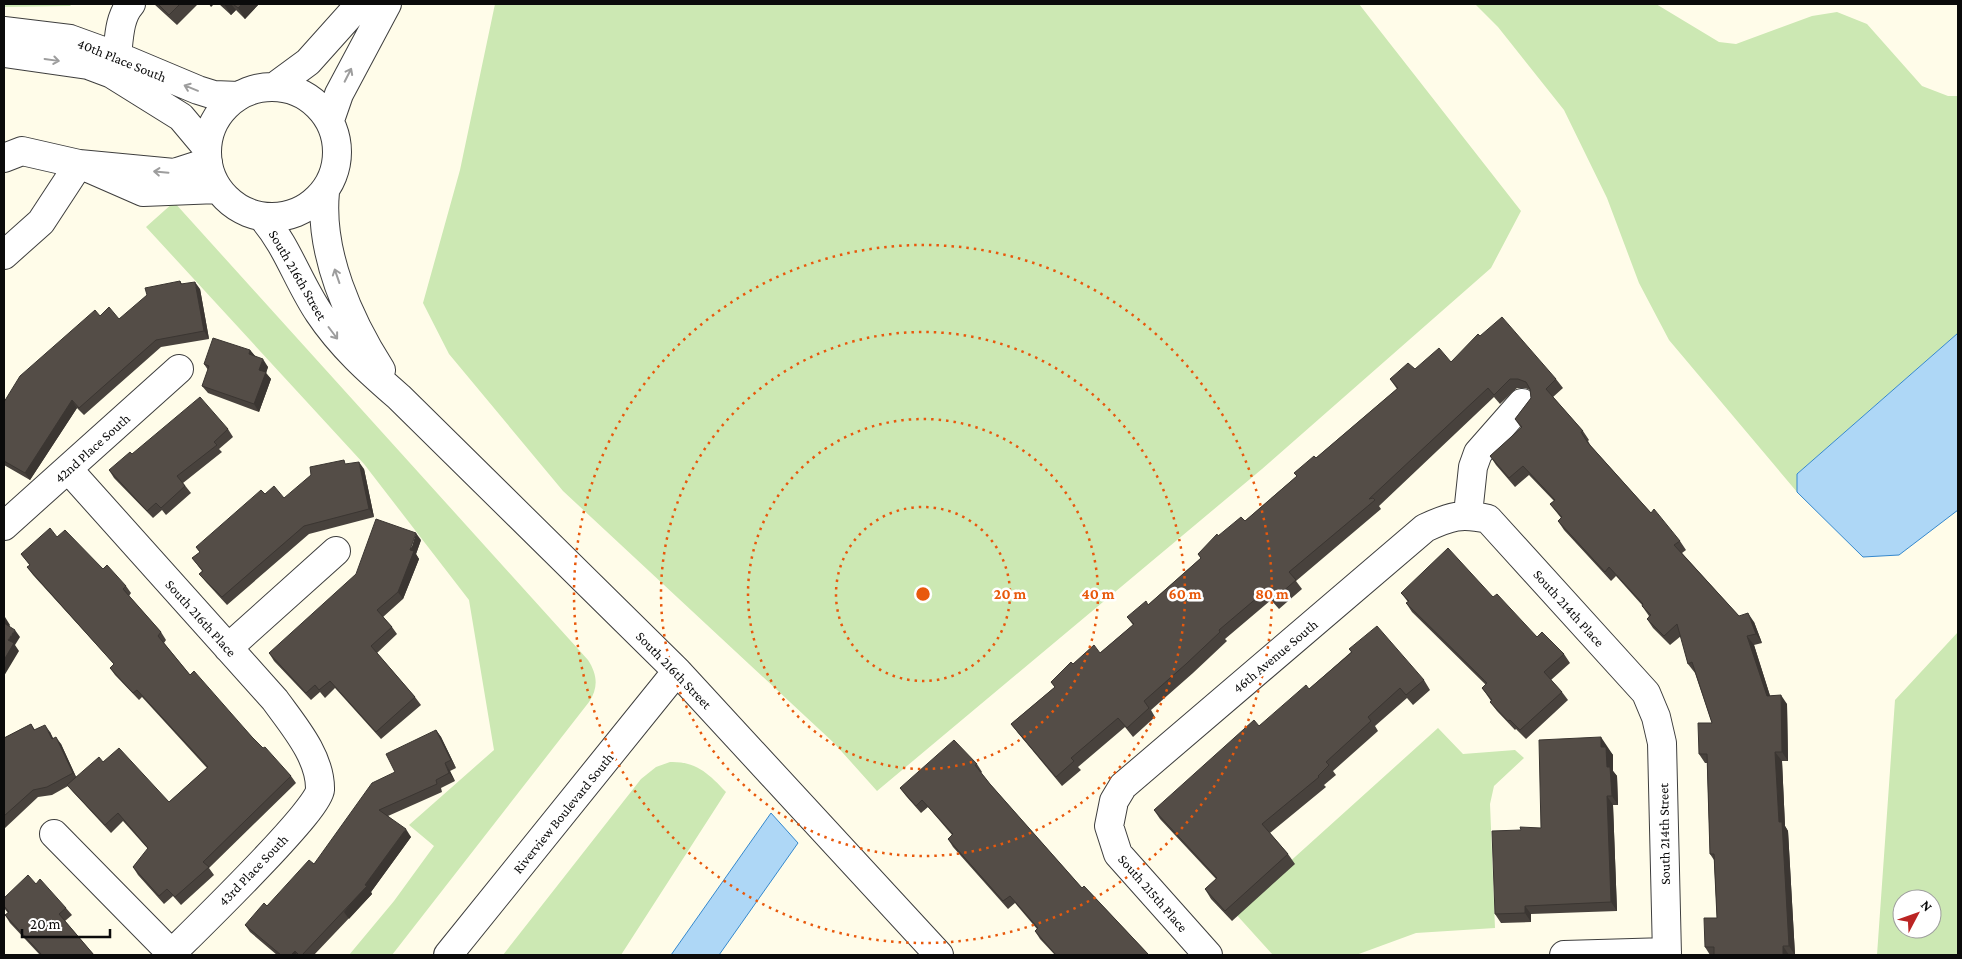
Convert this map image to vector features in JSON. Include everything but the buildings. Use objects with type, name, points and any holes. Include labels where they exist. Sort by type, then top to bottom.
[{"type":"street","points":[[117,56],[120,31],[127,8],[131,4]]},
{"type":"street","points":[[274,87],[308,62],[360,4]]},
{"type":"street","points":[[330,120],[339,94],[387,4]]},
{"type":"street","name":"40th Place South","points":[[4,31],[70,39],[117,56],[198,90],[214,95],[239,96]]},
{"type":"street","name":"40th Place South","points":[[4,53],[88,66],[112,74],[181,117],[207,155]]},
{"type":"street","points":[[274,87],[290,89],[308,98],[330,120],[338,149],[332,179],[325,192],[312,205],[297,213],[280,218],[262,217],[245,212],[230,202],[218,189],[207,155],[210,132],[218,116],[239,96],[254,90],[274,87]]},
{"type":"street","points":[[4,158],[22,151],[79,164],[174,173],[207,155]]},
{"type":"street","points":[[79,164],[142,192],[218,189]]},
{"type":"street","points":[[4,255],[41,222],[79,164]]},
{"type":"street","name":"South 216th Street","points":[[325,192],[324,221],[336,275],[369,351],[398,397]]},
{"type":"street","name":"South 216th Street","points":[[262,217],[274,231],[318,312],[337,338],[362,365],[398,397],[677,671],[939,955]]},
{"type":"street","name":"42nd Place South","points":[[4,526],[180,370]]},
{"type":"street","points":[[1468,514],[1474,467],[1478,453],[1522,403]]},
{"type":"street","name":"South 216th Place","points":[[68,469],[275,700],[295,727],[310,753],[319,777]]},
{"type":"street","name":"South 214th Place","points":[[1468,514],[1488,519],[1646,693],[1656,717]]},
{"type":"street","name":"46th Avenue South","points":[[1109,826],[1114,801],[1123,786],[1425,528],[1450,516],[1468,514]]},
{"type":"street","points":[[228,648],[336,551]]},
{"type":"street","name":"Riverview Boulevard South","points":[[448,955],[677,671]]},
{"type":"street","name":"South 214th Street","points":[[1656,717],[1662,742],[1667,954]]},
{"type":"street","name":"43rd Place South","points":[[171,955],[296,826],[320,793],[319,777]]},
{"type":"street","name":"South 215th Place","points":[[1109,826],[1118,854],[1208,955]]},
{"type":"street","points":[[54,834],[171,955]]},
{"type":"street","points":[[1564,955],[1667,954]]},
{"type":"green space","points":[[4,4],[69,4],[71,6],[4,7]]},
{"type":"green space","points":[[495,4],[1359,4],[1521,211],[1491,268],[1262,469],[877,791],[834,743],[563,491],[449,354],[423,303],[460,170]]},
{"type":"green space","points":[[1475,4],[1656,4],[1719,42],[1736,44],[1812,16],[1837,12],[1867,24],[1922,86],[1948,96],[1958,96],[1958,333],[1797,474],[1797,492],[1669,340],[1639,283],[1607,198],[1564,110],[1498,27]]},
{"type":"green space","points":[[174,202],[588,660],[595,675],[594,691],[589,702],[392,955],[349,955],[394,901],[434,846],[409,825],[494,750],[469,600],[364,464],[146,227]]},
{"type":"green space","points":[[1958,632],[1958,955],[1877,955],[1895,700]]},
{"type":"green space","points":[[1438,728],[1463,754],[1515,750],[1524,758],[1494,786],[1490,804],[1495,928],[1416,933],[1356,955],[1273,955],[1234,912]]},
{"type":"green space","points":[[670,762],[695,766],[708,774],[726,792],[621,955],[503,955],[641,779],[656,767]]},
{"type":"water","points":[[1958,333],[1958,510],[1899,555],[1863,557],[1797,492],[1797,474]]},
{"type":"water","points":[[771,813],[798,843],[719,955],[671,955]]}]
